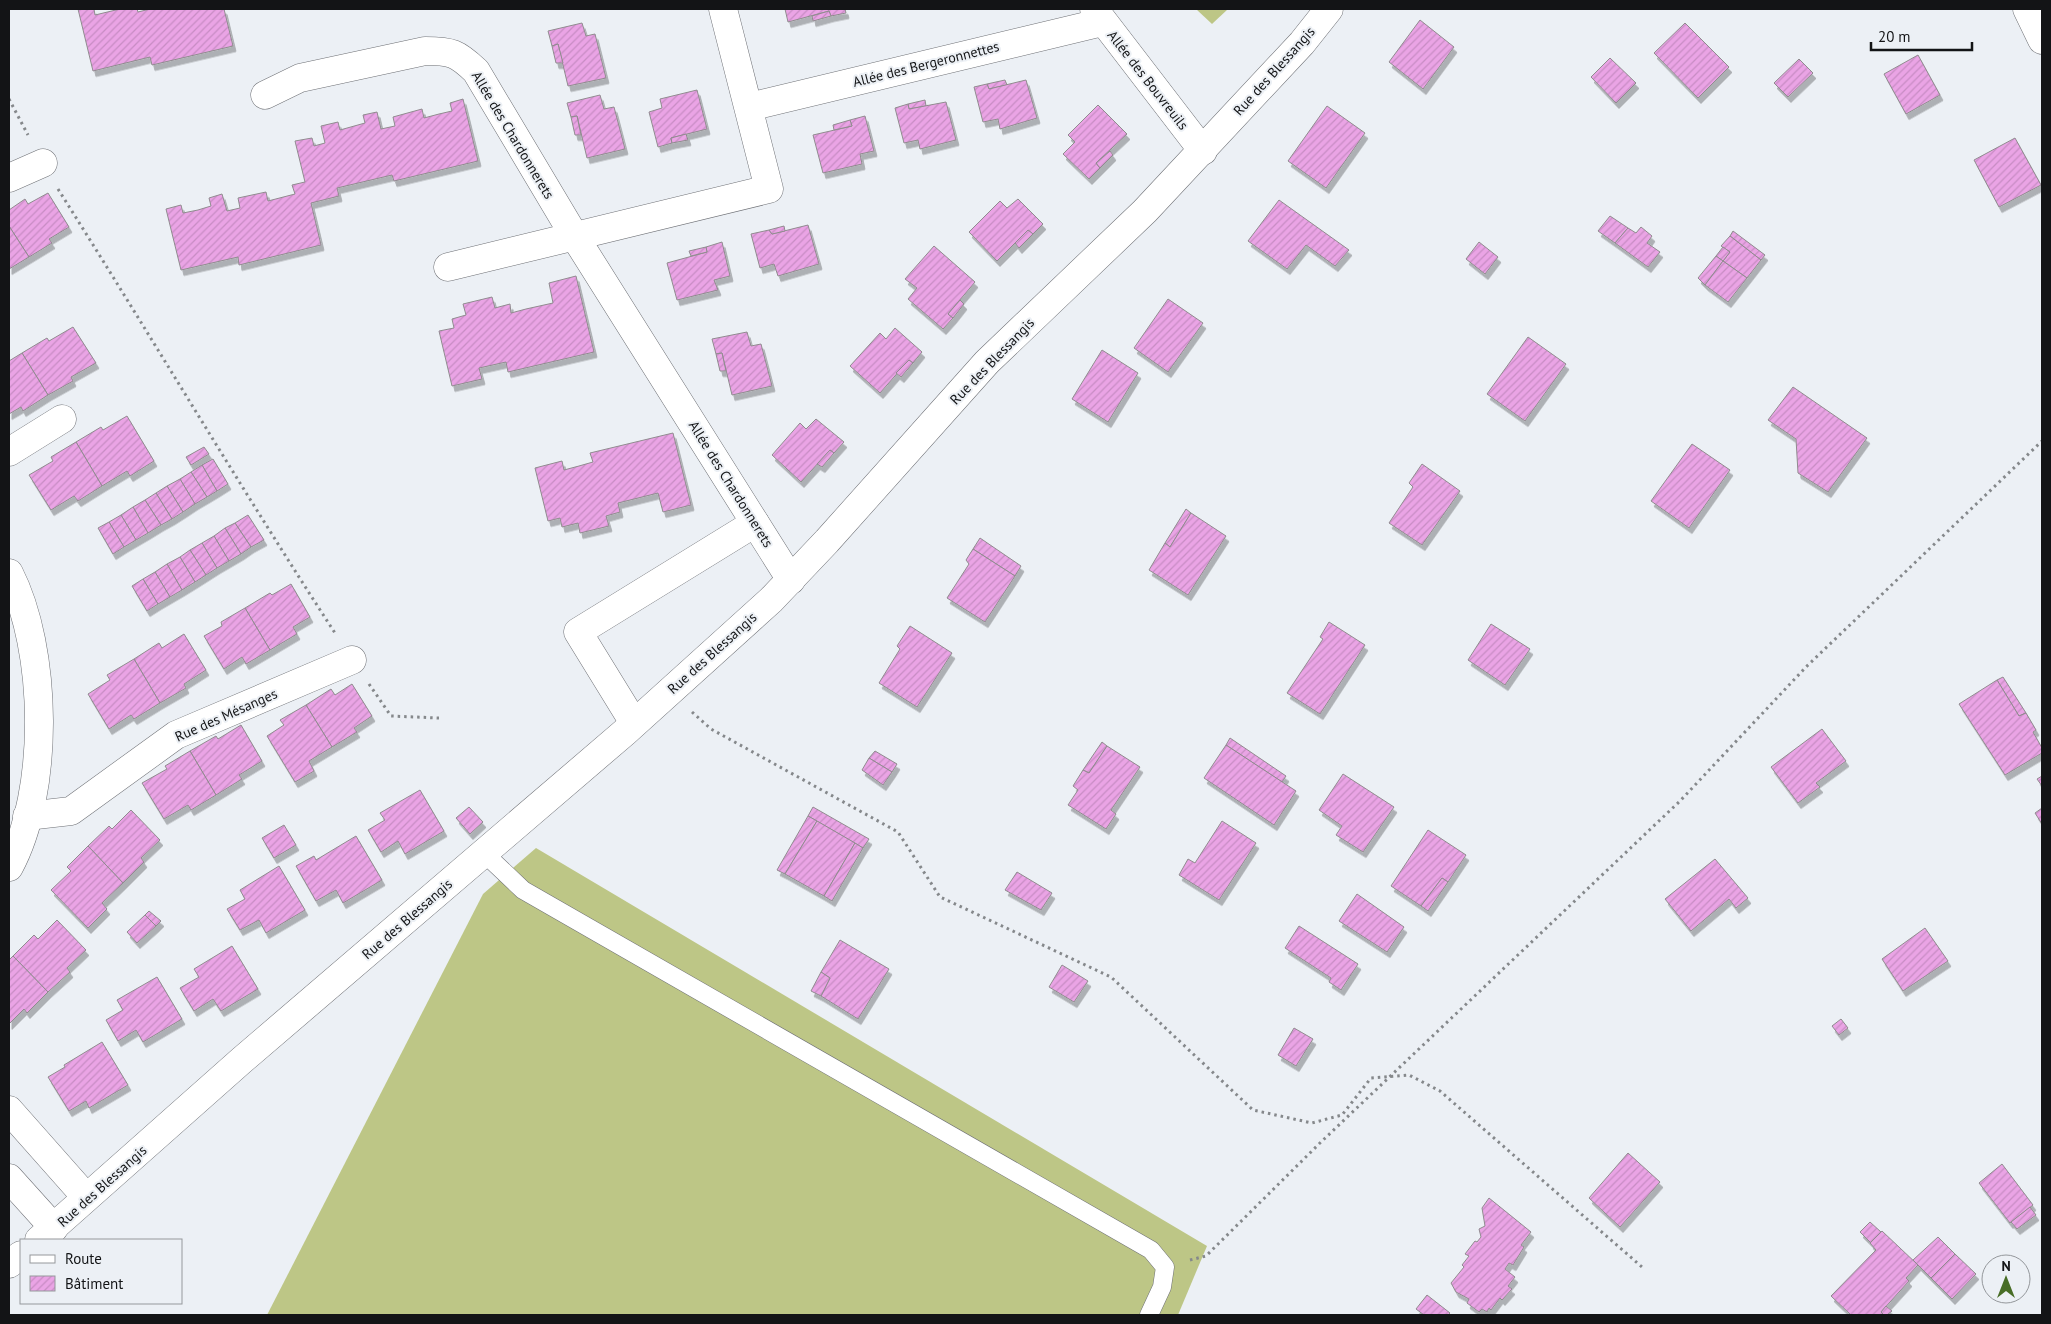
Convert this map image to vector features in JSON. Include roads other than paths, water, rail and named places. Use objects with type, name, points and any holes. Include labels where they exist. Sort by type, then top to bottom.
[{"type":"street","points":[[448,266],[769,189],[724,9]]},
{"type":"street","name":"Rue des Blessangis","points":[[47,1234],[86,1197],[242,1060],[484,853],[751,619],[834,534],[987,362],[1145,211],[1203,150],[1302,43],[1329,9]]},
{"type":"street","points":[[2027,9],[2042,40]]},
{"type":"street","name":"Allée des Bergeronnettes","points":[[749,107],[1098,15]]},
{"type":"street","name":"Allée des Bouvreuils","points":[[1098,15],[1203,150]]},
{"type":"street","name":"Allée des Chardonnerets","points":[[265,95],[300,78],[425,51],[444,51],[461,56],[476,71],[575,237],[791,580]]},
{"type":"street","points":[[9,178],[42,164]]},
{"type":"street","points":[[9,452],[62,419]]},
{"type":"street","points":[[634,723],[578,632],[755,523]]},
{"type":"street","points":[[9,573],[20,594],[31,633],[38,687],[40,744],[32,800],[9,867]]},
{"type":"street","name":"Rue des Mésanges","points":[[27,816],[71,811],[176,735],[352,660]]},
{"type":"street","points":[[9,1110],[86,1197]]},
{"type":"street","points":[[9,1178],[47,1234]]},
{"type":"street","points":[[9,1264],[20,1256]]},
{"type":"lane","points":[[484,853],[523,890],[1152,1250],[1165,1267],[1162,1287],[1149,1315]]}]
